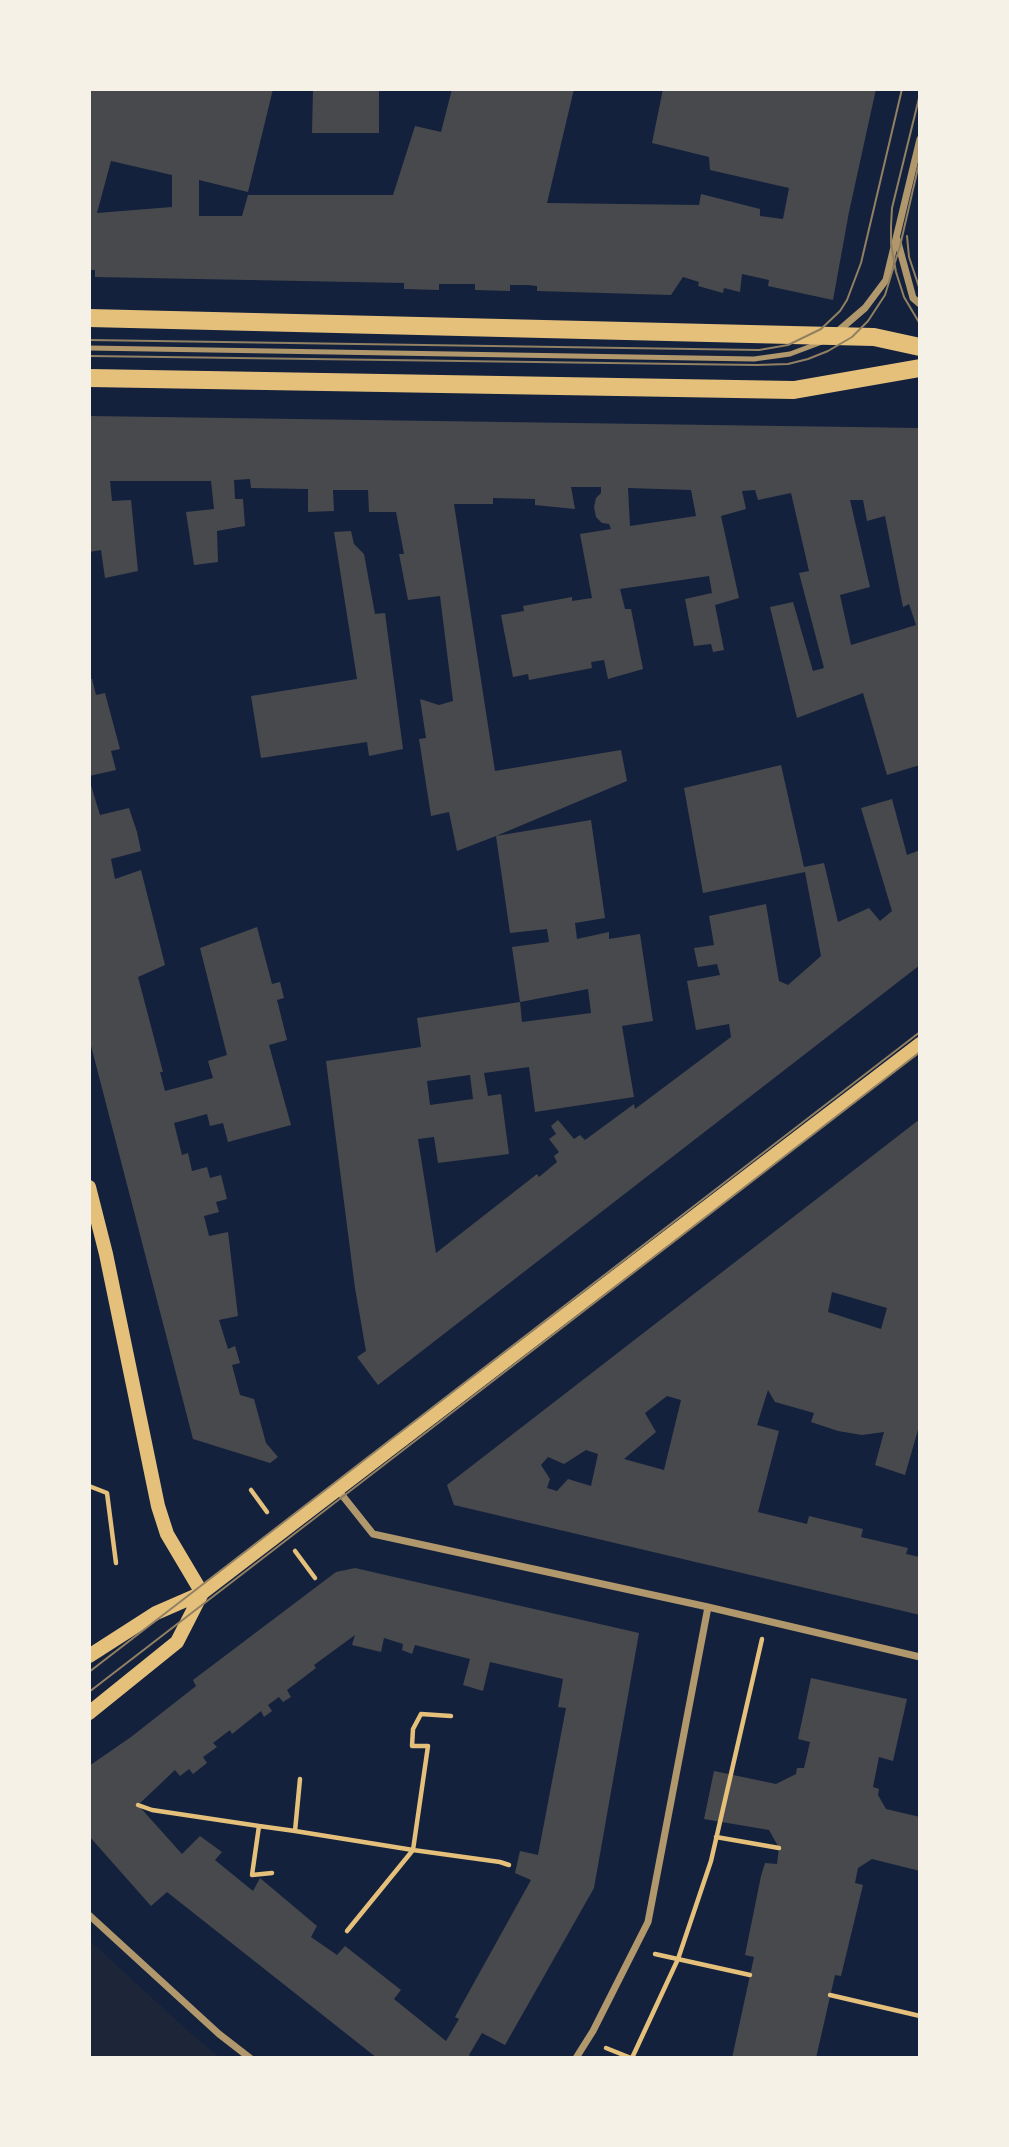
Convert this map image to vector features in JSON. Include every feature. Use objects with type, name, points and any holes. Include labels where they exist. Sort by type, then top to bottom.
[{"type":"main road","points":[[89,318],[874,337],[920,347]]},
{"type":"main road","points":[[89,378],[794,390],[920,368]]},
{"type":"main road","points":[[89,1656],[156,1613],[202,1593],[920,1044]]},
{"type":"main road","points":[[89,1187],[106,1254],[158,1506],[167,1534],[202,1593]]},
{"type":"main road","points":[[89,1713],[177,1642],[202,1593]]},
{"type":"street","points":[[831,337],[865,308],[886,280],[920,139]]},
{"type":"street","points":[[897,239],[913,298],[920,304]]},
{"type":"street","points":[[338,1490],[373,1534],[708,1607],[920,1657]]},
{"type":"street","points":[[576,2058],[593,2031],[648,1922],[708,1607]]},
{"type":"street","points":[[89,1915],[219,2034],[250,2058]]},
{"type":"lane","points":[[89,348],[754,359],[790,354],[831,337]]},
{"type":"path","points":[[89,1486],[107,1493],[116,1563]]},
{"type":"path","points":[[632,2058],[678,1959],[711,1861],[766,1621]]},
{"type":"path","points":[[347,1931],[412,1850],[429,1746],[412,1746],[413,1729],[421,1714],[451,1716]]},
{"type":"path","points":[[295,1831],[300,1779]]},
{"type":"path","points":[[138,1805],[500,1862],[509,1866]]},
{"type":"path","points":[[259,1826],[252,1875],[272,1873]]},
{"type":"path","points":[[716,1837],[779,1848]]},
{"type":"path","points":[[634,1948],[750,1975]]},
{"type":"path","points":[[830,1995],[920,2016]]},
{"type":"shaded area","points":[[89,1940],[187,2030],[220,2058],[89,2058]]},
{"type":"building","points":[[89,89],[273,89],[248,192],[199,180],[199,216],[242,216],[248,195],[393,195],[415,126],[441,132],[452,89],[574,89],[547,203],[699,205],[701,194],[760,209],[760,216],[783,219],[789,188],[710,170],[709,157],[652,143],[663,89],[876,89],[833,300],[768,286],[769,280],[742,274],[740,292],[724,288],[723,293],[698,286],[699,282],[683,277],[671,295],[537,291],[537,286],[528,285],[510,285],[510,291],[475,290],[475,284],[439,284],[439,290],[404,289],[404,283],[95,277],[95,270],[89,270]],"holes":[[[111,161],[172,175],[172,207],[97,213]]]},
{"type":"building","points":[[313,89],[379,89],[379,133],[312,133]]},
{"type":"building","points":[[89,416],[920,428],[920,765],[887,775],[863,693],[797,718],[770,607],[793,602],[813,671],[824,668],[799,573],[809,571],[791,493],[758,500],[755,490],[742,491],[746,509],[721,516],[739,598],[715,605],[724,650],[713,652],[711,644],[694,646],[685,599],[712,593],[709,576],[620,589],[625,609],[631,609],[643,669],[608,679],[604,660],[591,662],[592,668],[529,680],[528,674],[513,677],[501,615],[524,611],[523,606],[572,597],[572,601],[592,598],[580,534],[611,529],[609,524],[602,523],[596,517],[594,507],[601,487],[571,487],[575,509],[535,505],[535,499],[493,498],[493,504],[454,504],[495,771],[621,750],[627,781],[457,851],[449,812],[431,816],[419,739],[426,738],[420,699],[439,705],[453,701],[440,596],[408,600],[399,554],[404,554],[396,512],[369,512],[368,490],[333,490],[334,511],[308,512],[308,489],[251,488],[250,479],[234,480],[235,499],[243,499],[245,526],[217,531],[218,562],[194,565],[186,512],[214,509],[211,481],[110,481],[112,501],[131,500],[138,571],[105,578],[101,550],[89,552]],"holes":[[[628,488],[691,490],[696,516],[630,526]],[[850,500],[863,500],[867,521],[885,516],[903,607],[909,604],[916,625],[851,645],[840,595],[870,587]]]},
{"type":"building","points":[[351,531],[354,544],[364,554],[375,614],[385,613],[403,749],[369,756],[367,742],[261,758],[251,696],[357,679],[334,532]]},
{"type":"building","points":[[89,679],[92,679],[96,695],[105,693],[120,749],[111,751],[116,770],[89,776]]},
{"type":"building","points":[[781,765],[804,867],[824,863],[838,922],[869,908],[880,921],[892,911],[861,808],[892,799],[907,855],[920,850],[920,965],[378,1385],[357,1357],[366,1351],[355,1288],[326,1061],[421,1047],[417,1018],[520,1002],[512,947],[549,942],[547,929],[510,933],[496,836],[591,820],[605,918],[575,923],[577,939],[609,932],[609,939],[640,934],[653,1021],[622,1026],[634,1097],[535,1112],[529,1067],[484,1073],[488,1096],[501,1094],[509,1154],[438,1163],[434,1137],[418,1139],[436,1253],[537,1174],[539,1177],[557,1162],[554,1156],[559,1152],[549,1139],[556,1134],[551,1126],[558,1120],[574,1139],[580,1135],[585,1140],[634,1104],[635,1109],[731,1037],[729,1024],[696,1030],[687,981],[720,975],[717,964],[698,967],[694,948],[714,945],[709,916],[766,904],[779,981],[788,985],[821,956],[805,872],[703,893],[684,788]],"holes":[[[588,989],[591,1013],[522,1022],[520,1002]],[[470,1075],[473,1099],[430,1105],[427,1081]]]},
{"type":"building","points":[[90,782],[100,815],[129,808],[137,832],[141,851],[111,859],[115,879],[141,870],[165,965],[138,977],[163,1072],[160,1072],[165,1091],[213,1078],[208,1061],[227,1055],[200,948],[257,927],[272,984],[280,982],[284,998],[277,1000],[287,1040],[269,1045],[291,1125],[228,1142],[223,1123],[210,1126],[207,1114],[174,1123],[182,1155],[188,1153],[192,1171],[207,1167],[210,1178],[221,1175],[227,1199],[216,1202],[219,1212],[204,1216],[209,1236],[228,1232],[238,1316],[219,1320],[228,1349],[235,1346],[240,1363],[232,1365],[240,1395],[254,1399],[266,1443],[278,1457],[270,1463],[193,1439],[89,1038]]},
{"type":"building","points":[[920,1119],[920,1423],[905,1475],[875,1465],[884,1432],[862,1435],[811,1422],[814,1413],[775,1402],[768,1390],[757,1425],[779,1431],[758,1512],[807,1524],[809,1516],[863,1529],[861,1537],[908,1548],[906,1554],[920,1557],[920,1615],[454,1505],[447,1485]],"holes":[[[832,1292],[887,1308],[881,1329],[828,1312]],[[667,1396],[681,1400],[664,1470],[624,1459],[656,1432],[645,1413]],[[586,1450],[598,1454],[591,1486],[568,1479],[557,1491],[547,1488],[550,1479],[541,1465],[548,1457],[564,1464]]]},
{"type":"building","points":[[355,1568],[639,1633],[594,1888],[505,2045],[482,2033],[469,2055],[472,2058],[377,2058],[167,1892],[151,1906],[89,1836],[89,1766],[196,1686],[193,1680],[336,1572]],"holes":[[[355,1635],[352,1645],[381,1652],[384,1638],[403,1644],[402,1650],[412,1654],[415,1645],[470,1659],[463,1685],[483,1691],[490,1662],[563,1679],[558,1707],[566,1708],[538,1855],[520,1851],[515,1873],[531,1880],[455,2017],[459,2019],[446,2041],[394,1999],[401,1990],[345,1946],[337,1955],[311,1937],[317,1926],[260,1878],[253,1891],[215,1860],[222,1852],[200,1836],[182,1854],[138,1805],[175,1770],[180,1776],[189,1769],[193,1774],[207,1763],[203,1757],[217,1747],[213,1743],[230,1730],[232,1734],[261,1711],[264,1717],[272,1711],[268,1705],[279,1697],[283,1702],[291,1697],[287,1690],[316,1668],[314,1665]]]},
{"type":"building","points":[[811,1678],[907,1699],[893,1761],[879,1757],[873,1787],[879,1789],[878,1795],[886,1809],[920,1817],[920,1871],[872,1859],[858,1868],[855,1883],[863,1885],[841,1976],[835,1975],[816,2058],[732,2058],[754,1957],[745,1955],[761,1876],[765,1863],[777,1864],[779,1848],[769,1830],[704,1819],[714,1771],[776,1784],[796,1774],[797,1768],[804,1768],[810,1742],[798,1739]]},
{"type":"tram line","points":[[89,340],[759,350],[788,345],[821,329],[840,311],[847,300],[861,263],[902,89]]},
{"type":"tram line","points":[[920,94],[892,208],[891,226],[896,272],[904,297],[920,324]]},
{"type":"tram line","points":[[89,356],[788,364],[828,351],[852,337],[868,321],[885,295],[900,246],[920,159]]},
{"type":"tram line","points":[[907,236],[909,257],[920,290]]},
{"type":"tram line","points":[[89,1672],[920,1032]]},
{"type":"tram line","points":[[89,1692],[920,1052]]}]
